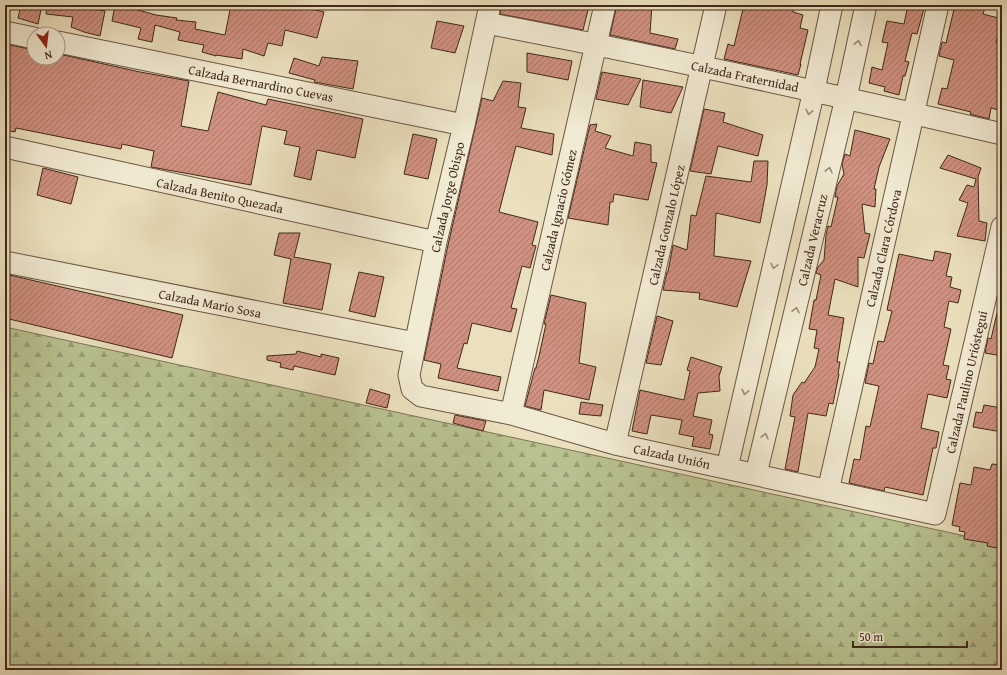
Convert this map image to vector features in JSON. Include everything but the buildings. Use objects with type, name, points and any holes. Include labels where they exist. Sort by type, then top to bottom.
[{"type":"street","name":"Calzada Ignacio Gómez","points":[[511,414],[605,5]]},
{"type":"street","name":"Calzada Gonzalo López","points":[[615,444],[716,5]]},
{"type":"street","points":[[727,468],[814,90],[832,5]]},
{"type":"street","name":"Calzada Veracruz","points":[[756,474],[846,98],[866,5]]},
{"type":"street","name":"Calzada Clara Córdova","points":[[828,491],[938,5]]},
{"type":"street","name":"Calzada Fraternidad","points":[[488,10],[596,44],[702,68],[814,90],[1002,134]]},
{"type":"street","name":"Calzada Jorge Obispo","points":[[412,389],[409,375],[415,343],[488,10]]},
{"type":"street","points":[[5,32],[26,36]]},
{"type":"street","name":"Calzada Bernardino Cuevas","points":[[66,44],[464,125]]},
{"type":"street","name":"Calzada Benito Quezada","points":[[5,147],[436,242]]},
{"type":"street","name":"Calzada Paulino Urióstegui","points":[[935,514],[1002,226]]},
{"type":"street","points":[[779,242],[811,245]]},
{"type":"street","name":"Calzada Mario Sosa","points":[[5,262],[415,343]]},
{"type":"street","name":"Calzada Unión","points":[[412,389],[421,396],[511,414],[615,444],[935,514]]},
{"type":"green space","points":[[5,327],[1002,544],[1002,670],[5,670]]}]
